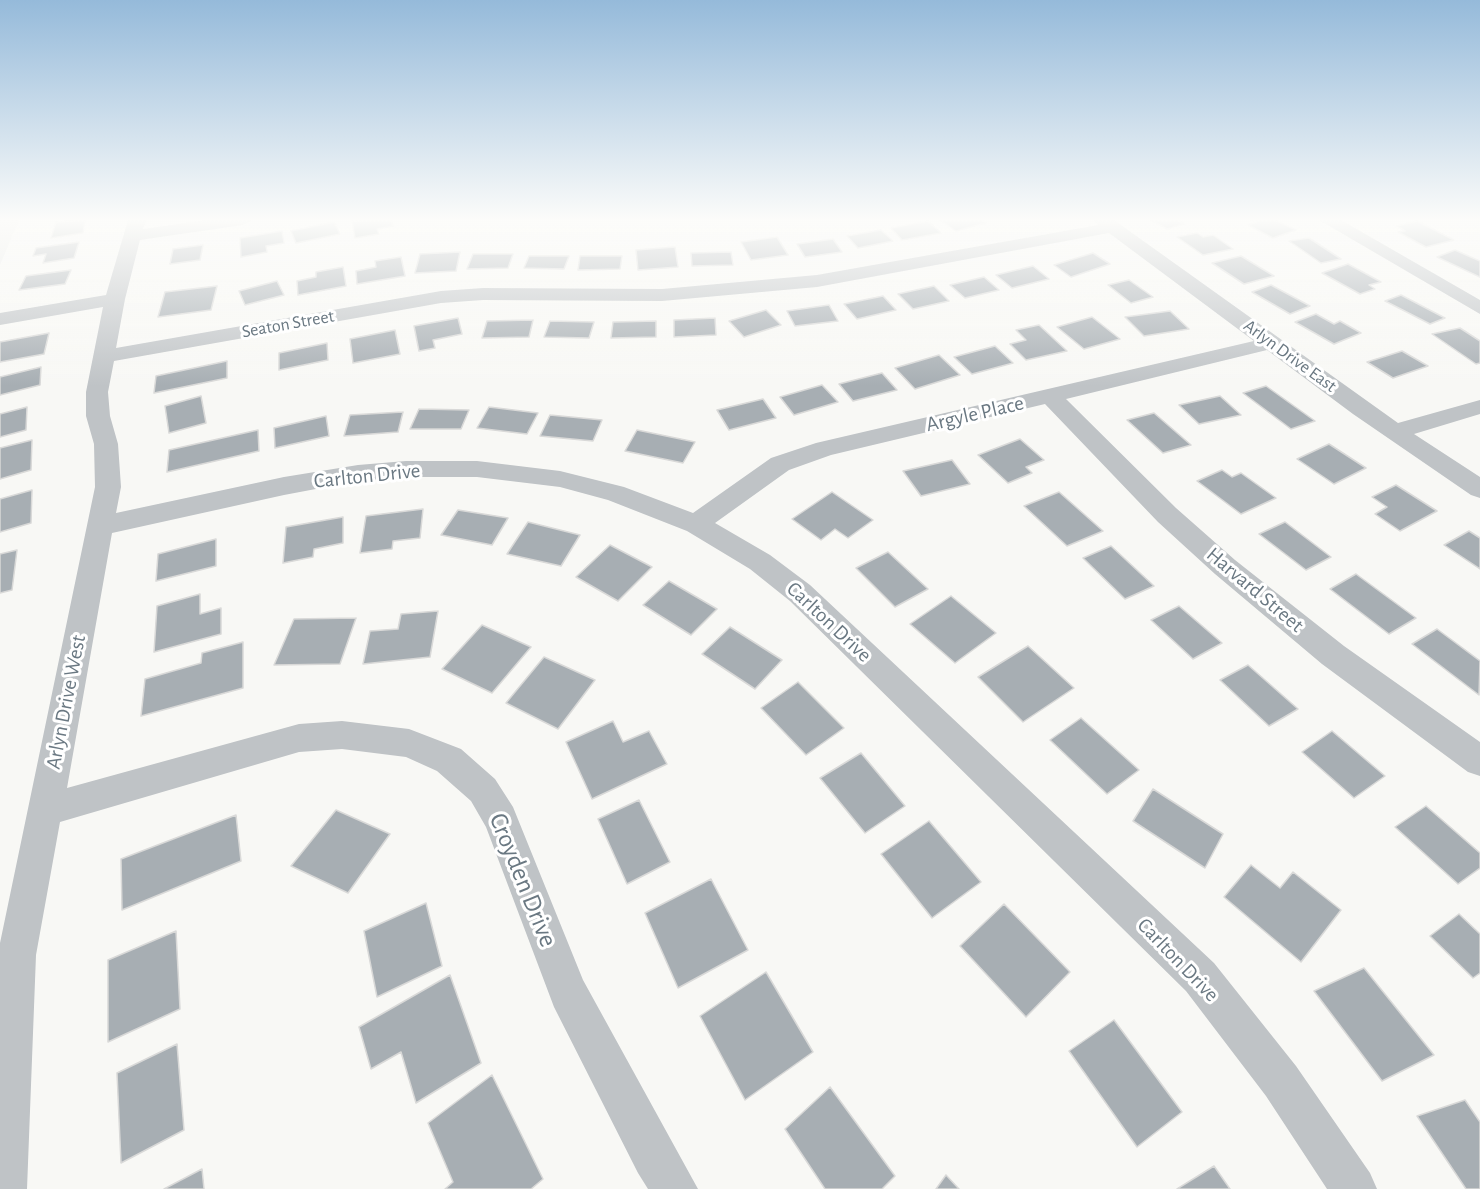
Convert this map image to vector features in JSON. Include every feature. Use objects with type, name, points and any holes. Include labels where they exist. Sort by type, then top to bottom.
[{"type":"street","name":"Arlyn Drive West","points":[[4,1189],[17,955],[108,487],[106,444],[98,416],[97,392],[122,275]]},
{"type":"street","name":"Seaton Street","points":[[105,356],[441,297],[483,294],[662,295],[817,281],[845,275]]},
{"type":"street","name":"Arlyn Drive East","points":[[1180,275],[1480,489]]},
{"type":"street","points":[[1424,275],[1480,308]]},
{"type":"street","points":[[0,319],[115,299]]},
{"type":"street","name":"Argyle Place","points":[[696,524],[780,464],[825,449],[1272,343]]},
{"type":"street","name":"Harvard Street","points":[[1050,396],[1167,515],[1225,567],[1333,655],[1480,761]]},
{"type":"street","points":[[1396,431],[1480,407]]},
{"type":"street","name":"Carlton Drive","points":[[100,526],[284,486],[358,473],[430,469],[477,469],[560,479],[615,493],[696,524],[760,562],[800,593],[1200,977],[1281,1081],[1354,1189]]},
{"type":"street","name":"Croyden Drive","points":[[46,810],[299,738],[342,735],[409,743],[449,760],[483,790],[501,819],[568,993],[654,1157],[675,1189]]},
{"type":"building","points":[[69,275],[65,284],[19,290],[26,276]]},
{"type":"building","points":[[344,275],[346,286],[298,295],[297,281]]},
{"type":"building","points":[[356,275],[405,276],[357,284]]},
{"type":"building","points":[[997,275],[1045,275],[1049,279],[1012,288]]},
{"type":"building","points":[[1231,275],[1274,276],[1244,284]]},
{"type":"building","points":[[1326,275],[1369,275],[1381,282],[1369,285],[1375,289],[1360,294]]},
{"type":"building","points":[[984,277],[999,290],[965,298],[950,285]]},
{"type":"building","points":[[1129,280],[1153,297],[1131,303],[1108,285]]},
{"type":"building","points":[[277,281],[284,295],[245,305],[239,291]]},
{"type":"building","points":[[1271,285],[1310,306],[1290,314],[1252,292]]},
{"type":"building","points":[[217,286],[211,310],[158,317],[165,292]]},
{"type":"building","points":[[934,286],[949,301],[913,309],[898,294]]},
{"type":"building","points":[[1401,295],[1445,318],[1430,324],[1385,301]]},
{"type":"building","points":[[883,296],[896,310],[857,319],[844,304]]},
{"type":"building","points":[[829,305],[838,321],[795,326],[787,311]]},
{"type":"building","points":[[766,310],[781,325],[744,337],[729,321]]},
{"type":"building","points":[[1170,311],[1189,329],[1144,336],[1125,317]]},
{"type":"building","points":[[1316,314],[1334,324],[1340,321],[1361,333],[1334,344],[1295,322]]},
{"type":"building","points":[[1092,317],[1120,339],[1084,349],[1057,327]]},
{"type":"building","points":[[458,318],[462,334],[433,340],[435,348],[419,351],[414,326]]},
{"type":"building","points":[[715,318],[716,335],[674,337],[674,320]]},
{"type":"building","points":[[533,320],[529,337],[482,338],[487,321]]},
{"type":"building","points":[[550,321],[594,322],[589,338],[544,337]]},
{"type":"building","points":[[656,321],[656,337],[611,338],[613,322]]},
{"type":"building","points":[[1039,325],[1067,351],[1026,360],[1010,344],[1026,340],[1016,330]]},
{"type":"building","points":[[1460,328],[1480,341],[1480,363],[1476,364],[1432,334]]},
{"type":"building","points":[[395,330],[400,354],[353,363],[350,339]]},
{"type":"building","points":[[49,333],[44,354],[0,362],[0,342]]},
{"type":"building","points":[[327,343],[328,360],[279,370],[279,353]]},
{"type":"building","points":[[995,346],[1013,363],[972,374],[954,357]]},
{"type":"building","points":[[1402,351],[1428,366],[1393,378],[1367,362]]},
{"type":"building","points":[[939,355],[960,375],[915,389],[895,368]]},
{"type":"building","points":[[227,361],[227,378],[154,393],[156,376]]},
{"type":"building","points":[[41,367],[40,385],[0,395],[0,377]]},
{"type":"building","points":[[882,373],[897,390],[853,401],[839,384]]},
{"type":"building","points":[[822,385],[838,402],[794,415],[780,397]]},
{"type":"building","points":[[1266,386],[1315,421],[1291,429],[1243,393]]},
{"type":"building","points":[[201,396],[206,423],[169,433],[165,406]]},
{"type":"building","points":[[1220,396],[1241,415],[1199,424],[1179,405]]},
{"type":"building","points":[[763,399],[776,418],[729,430],[717,410]]},
{"type":"building","points":[[27,407],[26,430],[0,437],[0,414]]},
{"type":"building","points":[[489,407],[538,413],[527,434],[477,428]]},
{"type":"building","points":[[419,409],[469,410],[461,429],[410,429]]},
{"type":"building","points":[[403,412],[398,432],[344,436],[350,415]]},
{"type":"building","points":[[1154,413],[1191,445],[1163,453],[1127,420]]},
{"type":"building","points":[[550,415],[602,420],[593,441],[540,436]]},
{"type":"building","points":[[326,416],[329,436],[275,448],[274,428]]},
{"type":"building","points":[[258,430],[259,451],[167,472],[169,450]]},
{"type":"building","points":[[637,430],[695,442],[683,463],[625,451]]},
{"type":"building","points":[[1020,439],[1044,460],[1026,467],[1032,473],[1008,483],[978,455]]},
{"type":"building","points":[[32,440],[31,470],[0,479],[0,448]]},
{"type":"building","points":[[1329,444],[1366,468],[1334,484],[1297,459]]},
{"type":"building","points":[[952,460],[970,484],[921,496],[903,471]]},
{"type":"building","points":[[1222,470],[1232,477],[1241,473],[1276,498],[1241,514],[1197,481]]},
{"type":"building","points":[[1396,485],[1437,511],[1400,531],[1375,514],[1387,507],[1372,497]]},
{"type":"building","points":[[32,490],[31,523],[0,532],[0,499]]},
{"type":"building","points":[[832,492],[873,520],[848,538],[835,529],[821,540],[792,519]]},
{"type":"building","points":[[1059,492],[1103,531],[1067,546],[1024,506]]},
{"type":"building","points":[[423,509],[420,538],[393,541],[392,549],[360,553],[366,516]]},
{"type":"building","points":[[458,510],[508,518],[492,545],[441,535]]},
{"type":"building","points":[[343,517],[343,543],[314,549],[313,557],[283,563],[286,527]]},
{"type":"building","points":[[528,522],[580,535],[561,566],[507,554]]},
{"type":"building","points":[[1285,522],[1331,557],[1306,570],[1259,534]]},
{"type":"building","points":[[1469,531],[1480,538],[1480,569],[1444,545]]},
{"type":"building","points":[[216,539],[216,566],[156,581],[158,554]]},
{"type":"building","points":[[610,545],[652,567],[618,601],[576,577]]},
{"type":"building","points":[[1111,546],[1154,586],[1125,599],[1083,558]]},
{"type":"building","points":[[17,550],[12,590],[0,593],[0,554]]},
{"type":"building","points":[[888,552],[928,589],[895,607],[856,568]]},
{"type":"building","points":[[1356,574],[1416,618],[1389,634],[1330,589]]},
{"type":"building","points":[[669,581],[717,609],[691,635],[643,605]]},
{"type":"building","points":[[200,594],[200,614],[221,608],[221,634],[154,652],[157,606]]},
{"type":"building","points":[[951,596],[996,633],[955,663],[910,624]]},
{"type":"building","points":[[1179,606],[1222,643],[1193,659],[1151,620]]},
{"type":"building","points":[[438,611],[430,657],[363,664],[370,631],[398,629],[401,614]]},
{"type":"building","points":[[356,618],[340,664],[274,665],[294,619]]},
{"type":"building","points":[[482,625],[531,647],[492,693],[442,669]]},
{"type":"building","points":[[730,627],[782,660],[755,689],[702,654]]},
{"type":"building","points":[[1437,629],[1480,661],[1479,695],[1412,644]]},
{"type":"building","points":[[243,642],[243,688],[141,716],[145,679],[201,663],[202,653]]},
{"type":"building","points":[[1028,646],[1074,688],[1023,722],[978,677]]},
{"type":"building","points":[[544,657],[595,680],[558,729],[506,703]]},
{"type":"building","points":[[1248,665],[1298,709],[1269,726],[1220,680]]},
{"type":"building","points":[[798,682],[844,728],[806,755],[761,708]]},
{"type":"building","points":[[1081,718],[1139,770],[1107,794],[1050,740]]},
{"type":"building","points":[[613,721],[623,742],[649,731],[667,764],[592,799],[566,742]]},
{"type":"building","points":[[1332,731],[1385,776],[1354,798],[1302,752]]},
{"type":"building","points":[[861,753],[905,806],[865,833],[820,778]]},
{"type":"building","points":[[1153,789],[1223,834],[1205,868],[1133,821]]},
{"type":"building","points":[[639,800],[670,862],[627,884],[598,819]]},
{"type":"building","points":[[1426,806],[1480,853],[1480,868],[1458,884],[1395,827]]},
{"type":"building","points":[[336,810],[390,834],[348,893],[291,866]]},
{"type":"building","points":[[236,815],[241,861],[122,910],[121,859]]},
{"type":"building","points":[[929,821],[981,882],[932,918],[881,854]]},
{"type":"building","points":[[1251,865],[1280,888],[1293,872],[1341,910],[1301,962],[1224,897]]},
{"type":"building","points":[[711,879],[748,950],[678,988],[645,913]]},
{"type":"building","points":[[426,903],[442,966],[377,997],[364,931]]},
{"type":"building","points":[[1004,904],[1070,972],[1026,1017],[960,946]]},
{"type":"building","points":[[1459,914],[1480,934],[1480,973],[1473,978],[1430,936]]},
{"type":"building","points":[[176,931],[180,1009],[108,1042],[108,960]]},
{"type":"building","points":[[1364,968],[1434,1055],[1382,1081],[1314,991]]},
{"type":"building","points":[[766,972],[813,1052],[745,1100],[700,1016]]},
{"type":"building","points":[[450,975],[481,1063],[416,1103],[401,1052],[371,1069],[359,1027]]},
{"type":"building","points":[[1114,1020],[1182,1112],[1137,1147],[1069,1051]]},
{"type":"building","points":[[177,1044],[184,1130],[121,1163],[117,1073]]},
{"type":"building","points":[[492,1075],[543,1179],[531,1189],[445,1189],[453,1182],[428,1123]]},
{"type":"building","points":[[830,1087],[895,1176],[882,1189],[825,1189],[785,1129]]},
{"type":"building","points":[[1465,1100],[1480,1122],[1480,1189],[1466,1189],[1417,1116]]},
{"type":"building","points":[[1214,1166],[1230,1189],[1177,1189]]},
{"type":"building","points":[[202,1169],[204,1189],[164,1189]]},
{"type":"building","points":[[946,1175],[959,1189],[936,1189]]}]
